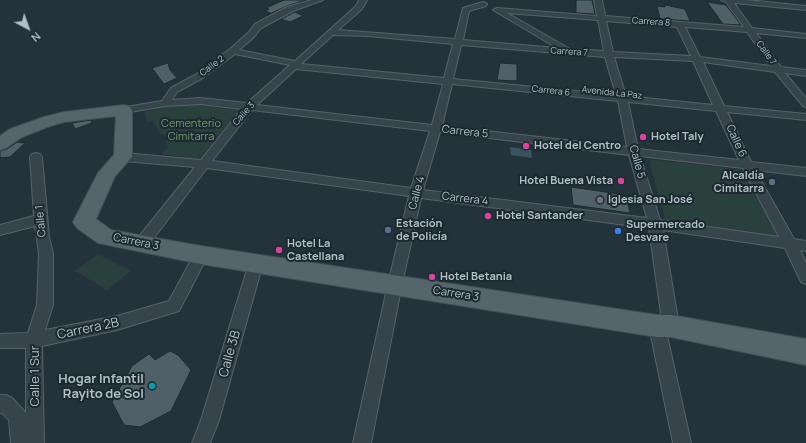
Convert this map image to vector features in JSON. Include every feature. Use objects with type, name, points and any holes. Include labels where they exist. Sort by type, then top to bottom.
[{"type":"main road","points":[[0,144],[16,133],[44,122],[64,117],[124,110],[123,157]]},
{"type":"main road","name":"Carrera 3","points":[[123,157],[107,172],[84,222],[106,237],[201,255],[664,326],[806,352]]},
{"type":"street","name":"Calle 2","points":[[165,103],[174,90],[198,77],[233,51],[251,35],[258,26],[290,9],[319,0]]},
{"type":"street","name":"Calle 3","points":[[142,243],[249,107],[359,7],[363,0]]},
{"type":"street","name":"Calle 5","points":[[598,0],[609,55],[621,97],[633,151],[655,224],[664,326],[682,443]]},
{"type":"street","points":[[725,0],[805,9]]},
{"type":"street","name":"Calle 7","points":[[729,0],[779,71],[806,104]]},
{"type":"street","points":[[795,0],[805,9]]},
{"type":"street","points":[[480,2],[569,52]]},
{"type":"street","name":"Calle 4","points":[[362,443],[395,284],[416,193],[436,129],[466,10],[480,2]]},
{"type":"street","name":"Carrera 8","points":[[496,10],[680,24],[806,36]]},
{"type":"street","name":"Calle 6","points":[[680,24],[747,165],[790,244],[806,278]]},
{"type":"street","name":"Carrera 7","points":[[331,32],[609,55],[697,59],[779,71],[806,73]]},
{"type":"street","name":"Carrera 6","points":[[233,51],[297,64],[720,106],[806,117]]},
{"type":"street","name":"Carrera 5","points":[[124,110],[165,103],[200,101],[806,172]]},
{"type":"street","points":[[720,106],[806,113]]},
{"type":"street","name":"Calle 1","points":[[36,157],[42,237],[46,253],[44,286]]},
{"type":"street","name":"Carrera 4","points":[[123,157],[203,164],[655,224],[806,246]]},
{"type":"street","points":[[0,230],[41,219]]},
{"type":"street","name":"Carrera 2B","points":[[0,341],[34,340],[117,323],[174,306],[201,255]]},
{"type":"street","name":"Calle 3B","points":[[200,443],[210,420],[256,263]]},
{"type":"street","name":"Calle 1 Sur","points":[[35,443],[34,340],[45,305],[44,286]]},
{"type":"street","points":[[0,404],[6,404],[18,416],[20,443]]},
{"type":"green space","name":"Cementerio Cimitarra","points":[[179,104],[240,110],[202,156],[196,159],[162,154],[169,148],[165,141],[168,139],[165,135],[160,134],[152,120],[148,122],[144,112]]},
{"type":"green space","points":[[649,159],[746,170],[777,236],[666,222]]},
{"type":"green space","points":[[98,254],[131,271],[107,290],[75,271]]},
{"type":"water","points":[[510,147],[531,150],[532,158],[511,155]]},
{"type":"building","points":[[284,0],[306,0],[287,6],[267,15],[270,13],[265,11],[269,9],[266,8]]},
{"type":"building","points":[[576,0],[592,0],[595,14],[576,13]]},
{"type":"building","points":[[707,2],[726,5],[741,25],[723,24]]},
{"type":"building","points":[[665,5],[685,9],[690,21],[660,19],[657,6],[665,7]]},
{"type":"building","points":[[295,12],[303,16],[290,22],[281,19]]},
{"type":"building","points":[[168,63],[170,70],[177,78],[164,84],[152,68]]},
{"type":"building","points":[[500,63],[517,64],[517,81],[497,80]]},
{"type":"building","points":[[91,120],[92,123],[75,129],[72,123]]},
{"type":"building","points":[[17,142],[25,143],[10,157],[0,158],[0,151],[7,149]]},
{"type":"building","name":"Iglesia San José","points":[[571,187],[626,195],[630,213],[573,205]]},
{"type":"building","name":"Hogar Infantil Rayito de Sol","points":[[170,351],[178,355],[191,370],[171,411],[140,427],[124,425],[112,402],[132,366],[149,354],[155,360]]},
{"type":"place","name":"Hotel Taly","points":[[643,137]]},
{"type":"place","name":"Hotel del Centro","points":[[526,146]]},
{"type":"place","name":"Hotel Buena Vista","points":[[621,181]]},
{"type":"place","name":"Alcaldía Cimitarra","points":[[772,182]]},
{"type":"place","name":"Iglesia San José","points":[[600,200]]},
{"type":"place","name":"Hotel Santander","points":[[488,216]]},
{"type":"place","name":"Estación de Policía","points":[[388,230]]},
{"type":"place","name":"Supermercado Desvare","points":[[618,231]]},
{"type":"place","name":"Hotel La Castellana","points":[[279,250]]},
{"type":"place","name":"Hotel Betania","points":[[432,277]]},
{"type":"place","name":"Hogar Infantil Rayito de Sol","points":[[152,386]]}]
